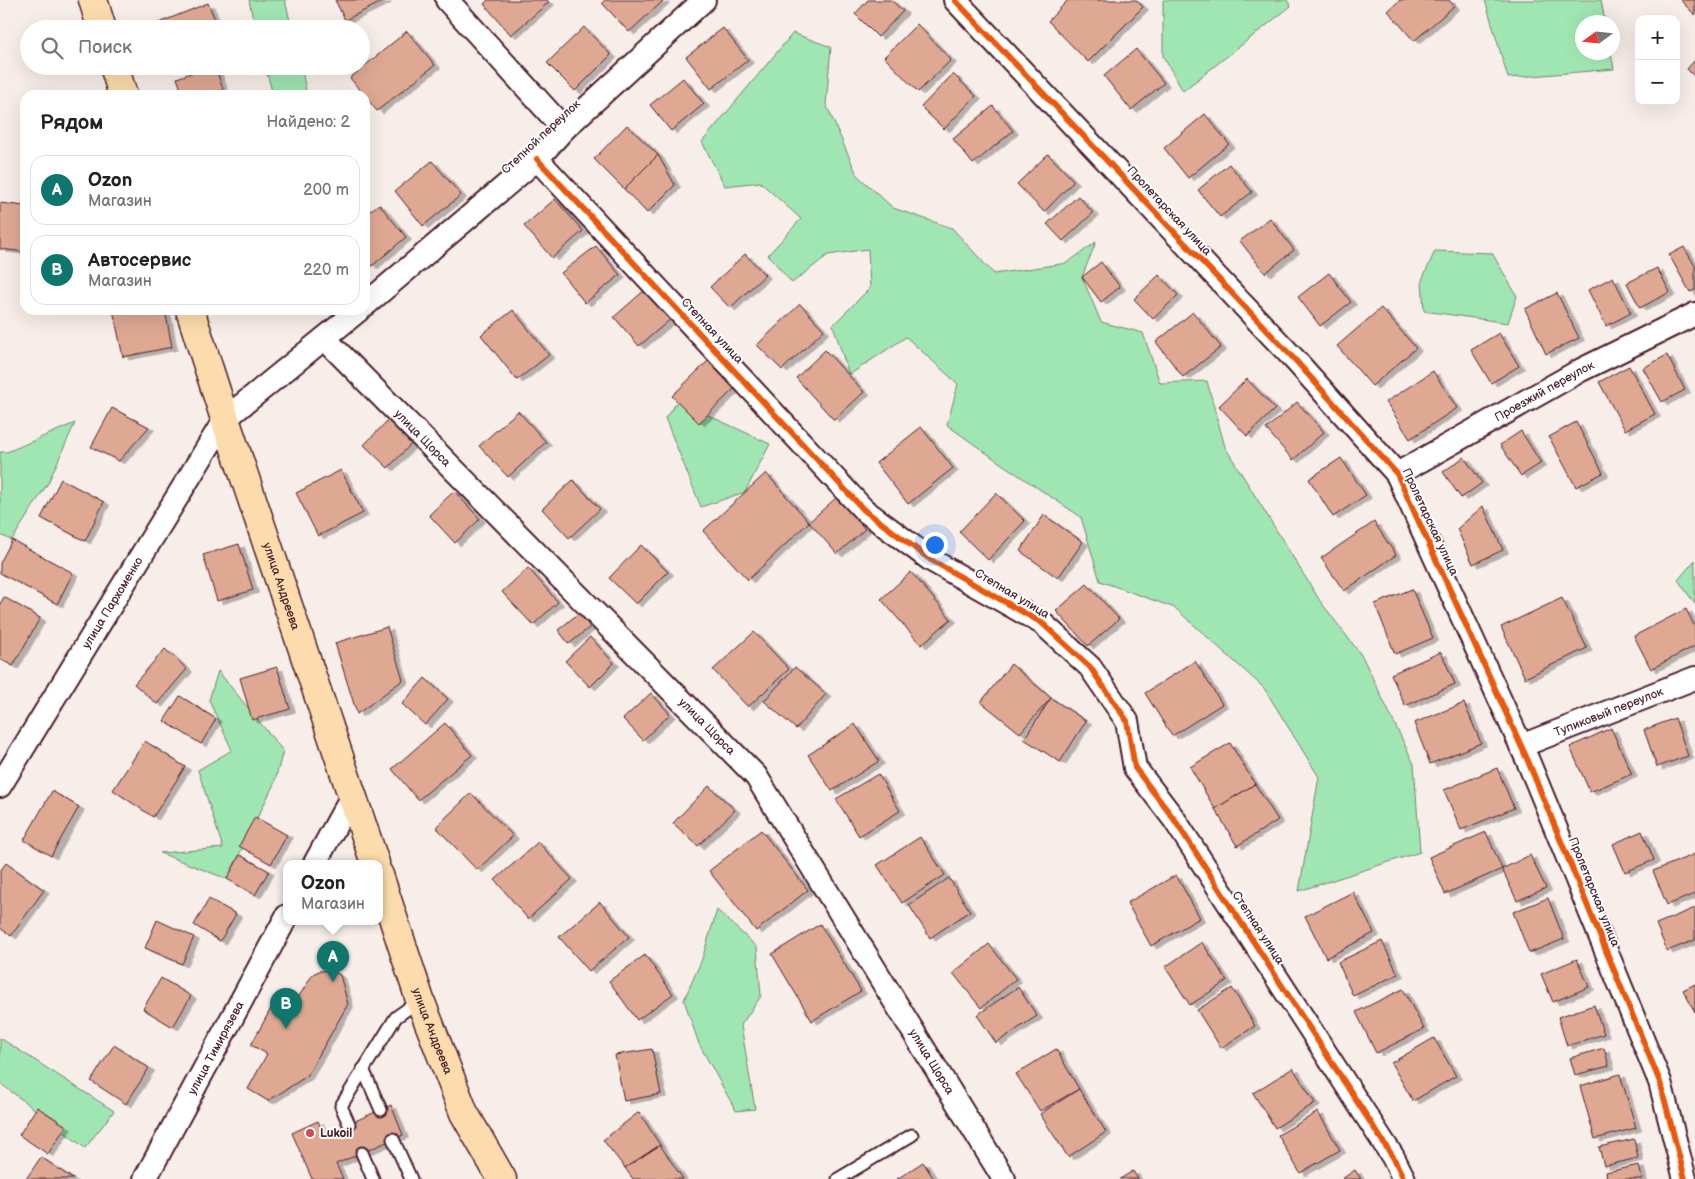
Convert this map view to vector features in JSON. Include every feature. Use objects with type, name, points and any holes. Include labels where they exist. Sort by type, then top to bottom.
[{"type":"main road","points":[[93,0],[99,20]]},
{"type":"main road","points":[[117,75],[121,90]]},
{"type":"main road","name":"улица Андреева","points":[[192,315],[374,860]]},
{"type":"main road","name":"улица Андреева","points":[[383,888],[420,1000],[464,1113],[502,1179]]},
{"type":"street","points":[[447,0],[564,129]]},
{"type":"street","name":"Степной переулок","points":[[370,301],[537,159],[564,129],[704,0]]},
{"type":"street","name":"Пролетарская улица","points":[[954,0],[1289,354],[1397,474],[1521,746],[1660,1082],[1685,1179]]},
{"type":"street","name":"Степная улица","points":[[537,159],[864,510],[931,560],[1042,623],[1090,667],[1126,721],[1135,768],[1180,828],[1393,1157],[1404,1179]]},
{"type":"street","name":"Проезжий переулок","points":[[1397,474],[1581,370],[1695,314]]},
{"type":"street","points":[[225,419],[353,315]]},
{"type":"street","name":"улица Щорса","points":[[325,339],[756,776],[1004,1179]]},
{"type":"street","name":"улица Пархоменко","points":[[0,786],[225,419]]},
{"type":"street","name":"Тупиковый переулок","points":[[1521,746],[1695,678]]},
{"type":"street","points":[[318,860],[353,794]]},
{"type":"street","name":"улица Тимирязева","points":[[145,1179],[283,923]]},
{"type":"lane","points":[[349,1124],[341,1106],[396,1018],[420,1000]]},
{"type":"lane","points":[[363,1069],[381,1110]]},
{"type":"lane","points":[[838,1179],[912,1135]]},
{"type":"lane","points":[[393,1139],[411,1179]]},
{"type":"lane","points":[[362,1153],[373,1179]]},
{"type":"green space","points":[[249,0],[285,0],[290,20],[253,20]]},
{"type":"green space","points":[[1163,0],[1287,0],[1291,6],[1183,91],[1163,56]]},
{"type":"green space","points":[[1485,0],[1601,0],[1604,15],[1575,15],[1575,60],[1612,60],[1614,69],[1508,78]]},
{"type":"green space","points":[[793,33],[831,47],[826,104],[857,175],[893,208],[952,228],[994,274],[1067,263],[1096,242],[1082,277],[1101,322],[1143,333],[1160,383],[1207,381],[1225,447],[1320,601],[1362,656],[1414,764],[1420,852],[1299,891],[1319,777],[1264,688],[1175,608],[1100,581],[1081,517],[947,425],[958,384],[906,337],[849,375],[833,325],[870,288],[868,249],[828,255],[792,283],[768,255],[801,219],[760,182],[725,186],[702,142]]},
{"type":"green space","points":[[267,75],[303,75],[306,90],[272,90]]},
{"type":"green space","points":[[1435,251],[1492,253],[1517,296],[1508,323],[1424,311],[1422,280]]},
{"type":"green space","points":[[678,401],[770,444],[745,492],[701,507],[665,418]]},
{"type":"green space","points":[[75,423],[48,483],[12,540],[0,535],[0,452],[7,452]]},
{"type":"green space","points":[[1695,560],[1695,604],[1678,580]]},
{"type":"green space","points":[[218,671],[283,751],[274,784],[227,879],[160,853],[223,848],[198,770],[232,750],[209,700]]},
{"type":"green space","points":[[717,910],[757,947],[761,996],[741,1025],[755,1109],[736,1111],[699,1044],[684,1000],[702,959]]},
{"type":"green space","points":[[0,1038],[114,1111],[85,1148],[0,1083]]},
{"type":"building","points":[[335,0],[386,0],[345,20]]},
{"type":"building","points":[[488,0],[547,0],[549,2],[511,35],[484,4]]},
{"type":"building","points":[[605,0],[664,0],[629,32],[602,3]]},
{"type":"building","points":[[868,0],[891,0],[903,11],[878,37],[855,14]]},
{"type":"building","points":[[1068,0],[1136,0],[1143,7],[1088,62],[1048,21]]},
{"type":"building","points":[[1400,0],[1449,0],[1454,6],[1414,41],[1388,11]]},
{"type":"building","points":[[1680,0],[1695,0],[1695,15]]},
{"type":"building","points":[[208,3],[215,20],[166,20]]},
{"type":"building","points":[[917,24],[951,60],[918,92],[884,57]]},
{"type":"building","points":[[584,27],[611,55],[575,91],[547,63]]},
{"type":"building","points":[[723,28],[748,60],[711,89],[686,57]]},
{"type":"building","points":[[407,31],[435,65],[377,111],[370,102],[370,90],[360,90],[350,78],[354,75],[370,75],[370,62]]},
{"type":"building","points":[[1136,49],[1164,83],[1131,110],[1104,76]]},
{"type":"building","points":[[1695,60],[1695,77],[1687,69]]},
{"type":"building","points":[[953,74],[976,96],[944,129],[921,107]]},
{"type":"building","points":[[185,75],[218,75],[223,90],[181,90],[177,78]]},
{"type":"building","points":[[683,78],[704,104],[671,131],[650,105]]},
{"type":"building","points":[[993,106],[1013,131],[973,164],[953,139]]},
{"type":"building","points":[[1205,114],[1229,144],[1188,178],[1164,148]]},
{"type":"building","points":[[627,125],[658,155],[624,189],[594,159]]},
{"type":"building","points":[[1048,154],[1074,181],[1044,212],[1017,184]]},
{"type":"building","points":[[658,155],[675,185],[647,213],[624,189]]},
{"type":"building","points":[[432,161],[461,195],[423,226],[395,191]]},
{"type":"building","points":[[1229,164],[1252,192],[1220,217],[1198,190]]},
{"type":"building","points":[[1078,196],[1093,213],[1063,241],[1047,224]]},
{"type":"building","points":[[555,199],[583,231],[552,258],[524,226]]},
{"type":"building","points":[[0,203],[20,205],[20,251],[0,249]]},
{"type":"building","points":[[379,204],[406,237],[372,266],[370,264],[370,211]]},
{"type":"building","points":[[1270,218],[1294,250],[1265,273],[1240,241]]},
{"type":"building","points":[[596,246],[620,275],[585,303],[561,273]]},
{"type":"building","points":[[1684,247],[1695,266],[1695,290],[1690,292],[1669,255]]},
{"type":"building","points":[[745,254],[765,275],[730,308],[710,287]]},
{"type":"building","points":[[1101,262],[1120,287],[1101,302],[1082,277]]},
{"type":"building","points":[[1657,268],[1670,292],[1640,308],[1627,283]]},
{"type":"building","points":[[1329,273],[1351,302],[1320,326],[1298,297]]},
{"type":"building","points":[[1159,275],[1178,295],[1153,319],[1134,299]]},
{"type":"building","points":[[1613,277],[1631,313],[1606,326],[1588,290]]},
{"type":"building","points":[[646,289],[672,318],[639,346],[614,317]]},
{"type":"building","points":[[1557,293],[1579,338],[1546,354],[1525,309]]},
{"type":"building","points":[[800,304],[824,330],[782,370],[757,345]]},
{"type":"building","points":[[1381,308],[1416,348],[1372,386],[1337,346]]},
{"type":"building","points":[[513,310],[549,355],[517,380],[481,335]]},
{"type":"building","points":[[1193,312],[1221,347],[1183,377],[1156,342]]},
{"type":"building","points":[[114,315],[166,315],[172,347],[123,357]]},
{"type":"building","points":[[1499,333],[1519,366],[1491,383],[1471,350]]},
{"type":"building","points":[[825,350],[864,392],[834,420],[796,378]]},
{"type":"building","points":[[1667,355],[1685,390],[1662,402],[1643,368]]},
{"type":"building","points":[[708,361],[735,388],[699,423],[672,396]]},
{"type":"building","points":[[1629,366],[1655,414],[1625,430],[1599,382]]},
{"type":"building","points":[[1433,371],[1457,408],[1410,439],[1386,402]]},
{"type":"building","points":[[1247,379],[1275,409],[1247,436],[1219,406]]},
{"type":"building","points":[[1297,402],[1324,432],[1293,460],[1266,429]]},
{"type":"building","points":[[112,408],[149,427],[119,461],[91,447]]},
{"type":"building","points":[[518,411],[546,442],[508,477],[479,446]]},
{"type":"building","points":[[389,419],[413,442],[388,468],[364,445]]},
{"type":"building","points":[[1576,422],[1603,473],[1576,487],[1549,437]]},
{"type":"building","points":[[921,427],[953,468],[908,504],[876,463]]},
{"type":"building","points":[[1521,431],[1541,463],[1521,476],[1500,445]]},
{"type":"building","points":[[1464,457],[1482,483],[1461,498],[1443,472]]},
{"type":"building","points":[[1341,458],[1366,495],[1333,517],[1309,479]]},
{"type":"building","points":[[341,470],[363,513],[318,536],[296,493]]},
{"type":"building","points":[[766,473],[809,522],[748,580],[703,531]]},
{"type":"building","points":[[61,479],[104,502],[85,541],[41,518]]},
{"type":"building","points":[[573,480],[600,509],[569,538],[542,509]]},
{"type":"building","points":[[454,491],[480,519],[455,543],[429,515]]},
{"type":"building","points":[[996,493],[1025,521],[988,560],[959,532]]},
{"type":"building","points":[[837,497],[865,529],[837,554],[809,522]]},
{"type":"building","points":[[1483,506],[1503,550],[1473,564],[1457,529]]},
{"type":"building","points":[[1044,515],[1083,542],[1058,578],[1020,551]]},
{"type":"building","points":[[1374,522],[1396,555],[1344,591],[1321,558]]},
{"type":"building","points":[[12,540],[73,573],[57,604],[0,573],[0,563]]},
{"type":"building","points":[[239,544],[253,590],[217,601],[203,555]]},
{"type":"building","points":[[641,545],[668,572],[636,604],[609,578]]},
{"type":"building","points":[[528,568],[558,602],[533,625],[502,592]]},
{"type":"building","points":[[911,572],[951,619],[921,645],[881,599]]},
{"type":"building","points":[[1087,584],[1119,619],[1088,646],[1056,611]]},
{"type":"building","points":[[1412,589],[1433,638],[1395,654],[1375,604]]},
{"type":"building","points":[[4,597],[40,618],[13,666],[0,659],[0,604]]},
{"type":"building","points":[[1562,598],[1587,648],[1525,678],[1501,627]]},
{"type":"building","points":[[1686,609],[1695,627],[1695,646],[1651,669],[1634,636]]},
{"type":"building","points":[[579,613],[590,627],[569,644],[558,630]]},
{"type":"building","points":[[387,627],[403,680],[357,714],[335,643]]},
{"type":"building","points":[[754,632],[789,669],[748,707],[713,670]]},
{"type":"building","points":[[590,637],[614,663],[590,687],[565,661]]},
{"type":"building","points":[[165,649],[187,669],[157,704],[134,684]]},
{"type":"building","points":[[1441,652],[1455,684],[1405,706],[1391,674]]},
{"type":"building","points":[[1195,661],[1222,704],[1172,736],[1145,693]]},
{"type":"building","points":[[1011,664],[1051,698],[1020,733],[981,702]]},
{"type":"building","points":[[277,667],[290,709],[252,720],[240,678]]},
{"type":"building","points":[[795,667],[826,694],[796,729],[764,701]]},
{"type":"building","points":[[425,678],[448,699],[425,725],[402,704]]},
{"type":"building","points":[[651,693],[670,714],[643,740],[623,719]]},
{"type":"building","points":[[180,696],[216,719],[201,744],[164,721]]},
{"type":"building","points":[[1051,698],[1086,721],[1060,762],[1024,739]]},
{"type":"building","points":[[1464,703],[1481,743],[1430,764],[1414,723]]},
{"type":"building","points":[[1675,718],[1688,756],[1657,767],[1644,730]]},
{"type":"building","points":[[445,723],[472,755],[418,800],[392,769]]},
{"type":"building","points":[[855,724],[879,761],[832,791],[808,755]]},
{"type":"building","points":[[1611,728],[1632,774],[1590,792],[1570,747]]},
{"type":"building","points":[[145,741],[185,767],[153,817],[113,790]]},
{"type":"building","points":[[1230,743],[1255,784],[1215,809],[1190,767]]},
{"type":"building","points":[[1497,768],[1514,808],[1461,830],[1444,790]]},
{"type":"building","points":[[878,774],[900,811],[859,836],[836,799]]},
{"type":"building","points":[[1255,784],[1278,820],[1237,846],[1215,809]]},
{"type":"building","points":[[709,786],[735,810],[698,846],[673,823]]},
{"type":"building","points":[[52,791],[79,807],[51,856],[24,840]]},
{"type":"building","points":[[471,793],[513,836],[477,870],[436,827]]},
{"type":"building","points":[[255,817],[287,835],[271,864],[239,846]]},
{"type":"building","points":[[761,830],[808,890],[756,931],[709,871]]},
{"type":"building","points":[[1642,831],[1654,860],[1625,872],[1613,844]]},
{"type":"building","points":[[1486,832],[1502,869],[1445,894],[1429,857]]},
{"type":"building","points":[[920,837],[945,875],[902,903],[877,865]]},
{"type":"building","points":[[538,842],[572,879],[528,919],[495,880]]},
{"type":"building","points":[[1695,854],[1695,894],[1667,905],[1653,871]]},
{"type":"building","points":[[240,855],[269,871],[255,895],[227,879]]},
{"type":"building","points":[[1530,855],[1546,888],[1517,901],[1502,869]]},
{"type":"building","points":[[6,863],[44,890],[11,936],[0,928],[0,871]]},
{"type":"building","points":[[1176,875],[1200,918],[1151,946],[1127,903]]},
{"type":"building","points":[[949,878],[970,911],[930,938],[909,905]]},
{"type":"building","points":[[1353,892],[1374,933],[1326,958],[1305,916]]},
{"type":"building","points":[[1548,898],[1564,939],[1529,953],[1513,912]]},
{"type":"building","points":[[209,899],[236,914],[220,941],[194,925]]},
{"type":"building","points":[[600,902],[629,937],[589,971],[559,937]]},
{"type":"building","points":[[1695,908],[1695,940],[1667,951],[1656,924]]},
{"type":"building","points":[[157,920],[194,937],[182,964],[145,948]]},
{"type":"building","points":[[820,924],[861,991],[812,1021],[772,954]]},
{"type":"building","points":[[1382,941],[1398,974],[1353,996],[1338,962]]},
{"type":"building","points":[[1202,942],[1227,981],[1190,1005],[1165,967]]},
{"type":"building","points":[[989,944],[1016,979],[981,1008],[953,973]]},
{"type":"building","points":[[645,955],[673,994],[637,1020],[609,981]]},
{"type":"building","points":[[1577,959],[1589,987],[1553,1002],[1541,974]]},
{"type":"building","points":[[331,970],[340,975],[348,1004],[307,1076],[268,1101],[248,1089],[267,1054],[251,1045],[274,1003],[289,1012],[313,974],[319,971]]},
{"type":"building","points":[[161,978],[191,996],[173,1027],[143,1009]]},
{"type":"building","points":[[1695,984],[1695,1012],[1683,990]]},
{"type":"building","points":[[1018,987],[1037,1016],[996,1043],[977,1015]]},
{"type":"building","points":[[1232,988],[1255,1026],[1221,1048],[1197,1010]]},
{"type":"building","points":[[1403,989],[1424,1029],[1376,1053],[1356,1012]]},
{"type":"building","points":[[1594,1005],[1604,1034],[1567,1046],[1558,1017]]},
{"type":"building","points":[[1434,1038],[1456,1076],[1413,1101],[1391,1063]]},
{"type":"building","points":[[114,1045],[149,1068],[126,1104],[91,1081]]},
{"type":"building","points":[[1604,1048],[1609,1066],[1575,1075],[1570,1058]]},
{"type":"building","points":[[652,1049],[661,1094],[624,1101],[615,1055]]},
{"type":"building","points":[[1056,1049],[1079,1089],[1040,1111],[1016,1074]]},
{"type":"building","points":[[1293,1068],[1315,1103],[1275,1128],[1253,1093]]},
{"type":"building","points":[[1620,1074],[1636,1128],[1595,1139],[1580,1086]]},
{"type":"building","points":[[1079,1089],[1106,1132],[1068,1157],[1040,1114]]},
{"type":"building","points":[[391,1105],[403,1135],[336,1164],[343,1179],[312,1179],[292,1133],[318,1121],[324,1135]]},
{"type":"building","points":[[37,1107],[66,1126],[48,1154],[19,1135]]},
{"type":"building","points":[[639,1112],[660,1145],[625,1168],[603,1140]]},
{"type":"building","points":[[1318,1112],[1340,1150],[1300,1173],[1278,1135]]},
{"type":"building","points":[[1634,1139],[1638,1158],[1604,1166],[1599,1147]]},
{"type":"building","points":[[660,1145],[683,1179],[633,1179],[625,1168]]},
{"type":"building","points":[[41,1157],[73,1179],[26,1179]]},
{"type":"building","points":[[923,1162],[934,1179],[897,1179]]},
{"type":"building","points":[[1639,1165],[1642,1179],[1607,1179],[1606,1172]]},
{"type":"building","points":[[1355,1170],[1361,1179],[1342,1179]]},
{"type":"building","points":[[1133,1171],[1138,1179],[1120,1179]]},
{"type":"cycle path","points":[[955,0],[1296,361],[1397,474],[1528,761],[1660,1082],[1685,1179]]},
{"type":"cycle path","points":[[537,159],[864,510],[931,560],[1042,623],[1090,667],[1127,721],[1135,768],[1174,819],[1393,1157],[1404,1179]]},
{"type":"place","name":"Ozon","points":[[333,982]]},
{"type":"place","name":"Автосервис","points":[[286,1029]]},
{"type":"place","name":"Lukoil","points":[[310,1133]]}]
